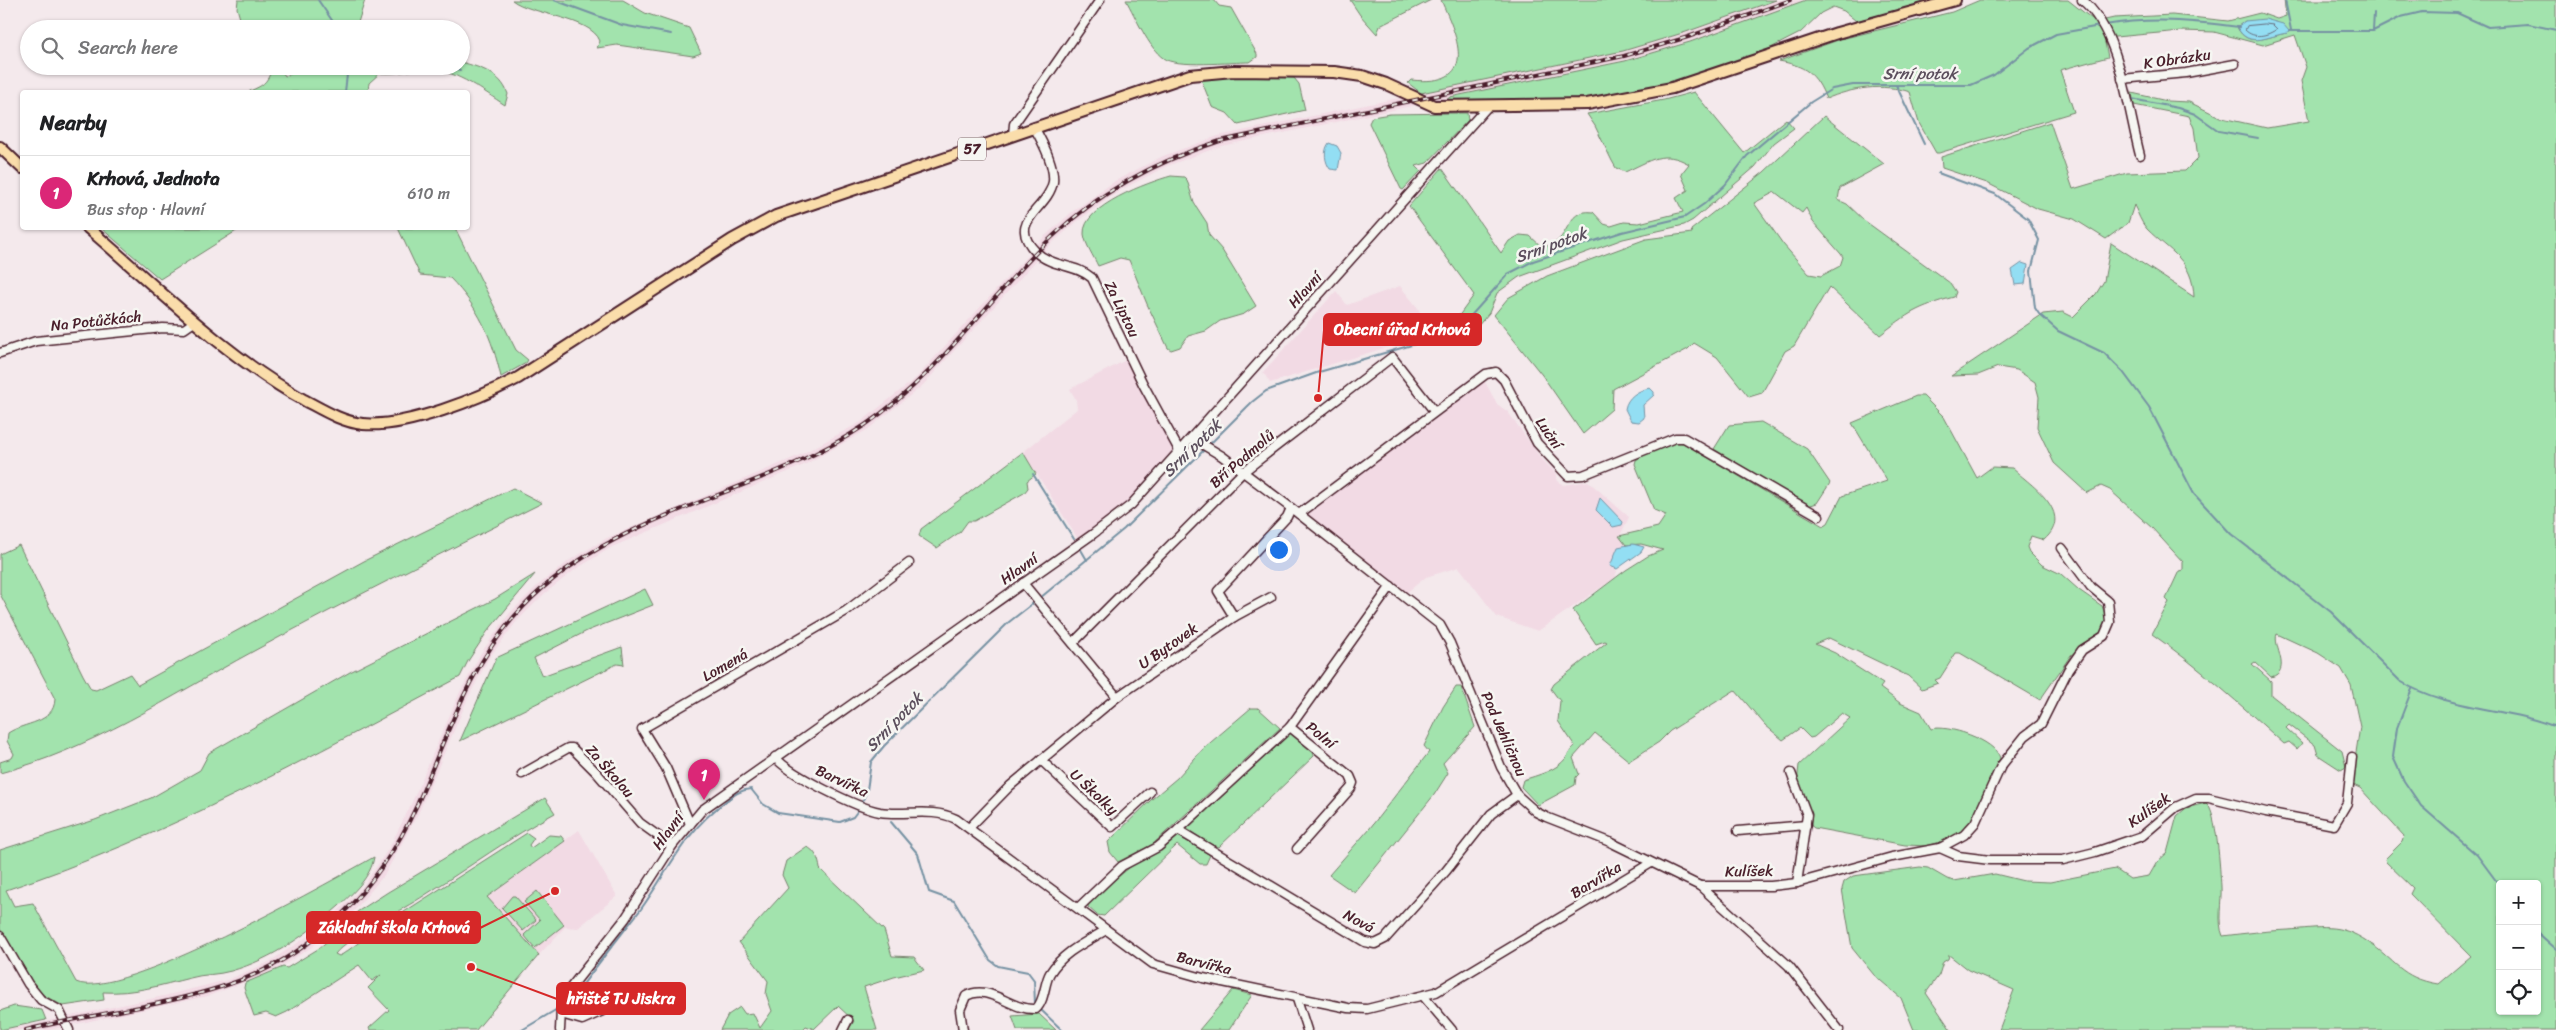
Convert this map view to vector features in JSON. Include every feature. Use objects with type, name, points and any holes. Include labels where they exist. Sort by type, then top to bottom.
[{"type":"main road","name":"57","points":[[90,230],[194,322],[262,375],[331,414],[361,424],[397,421],[481,396],[518,378],[769,219],[1180,78],[1221,71],[1343,73],[1386,84],[1434,106],[1587,104],[1629,98],[1717,75],[1852,28],[1955,0]]},
{"type":"main road","points":[[0,147],[20,166]]},
{"type":"street","points":[[1013,134],[1013,126],[1018,117],[1100,0]]},
{"type":"street","points":[[2082,0],[2095,14],[2102,26],[2122,79],[2140,156]]},
{"type":"street","name":"K Obrázku","points":[[2122,79],[2186,74],[2235,64]]},
{"type":"street","name":"Hlavní","points":[[560,1030],[563,1000],[570,987],[629,914],[672,846],[712,802],[1124,511],[1180,452],[1488,106]]},
{"type":"street","name":"Za Liptou","points":[[1034,127],[1052,170],[1053,181],[1046,197],[1026,222],[1026,236],[1030,245],[1040,255],[1081,271],[1092,278],[1143,384],[1180,452]]},
{"type":"street","name":"Na Potůčkách","points":[[0,353],[36,341],[163,328],[184,329],[194,322]]},
{"type":"street","name":"Bří Podmolů","points":[[1073,643],[1243,472],[1392,357],[1434,411]]},
{"type":"street","name":"Luční","points":[[1299,514],[1434,411],[1486,374],[1496,372],[1504,380],[1536,444],[1568,476],[1583,475],[1675,438],[1684,438],[1819,516]]},
{"type":"street","name":"Pod Jehličnou","points":[[1192,438],[1243,472],[1299,514],[1440,625],[1450,643],[1501,767],[1517,795],[1536,812],[1546,817],[1610,842],[1700,886],[1789,966],[1839,1030]]},
{"type":"street","points":[[1234,617],[1218,591],[1287,517],[1291,508]]},
{"type":"street","name":"Kulíšek","points":[[1700,886],[1772,886],[1797,883],[1892,857],[1940,848],[1964,835],[1975,823],[2001,766],[2025,736],[2041,724],[2068,670],[2082,650],[2104,636],[2110,622],[2108,601],[2091,587],[2062,548]]},
{"type":"street","name":"Lomená","points":[[690,824],[684,816],[669,774],[642,729],[846,611],[910,564]]},
{"type":"street","points":[[970,827],[1010,786],[1098,716],[1117,697],[1023,583]]},
{"type":"street","name":"Polní","points":[[1297,849],[1352,788],[1353,783],[1350,776],[1290,727],[1391,586]]},
{"type":"street","name":"U Bytovek","points":[[1117,697],[1234,617],[1271,597]]},
{"type":"street","points":[[1078,908],[1122,866],[1158,847],[1178,830],[1290,727]]},
{"type":"street","name":"Za Školou","points":[[522,774],[568,748],[572,748],[596,772],[640,823],[672,846]]},
{"type":"street","name":"Barvířka","points":[[775,757],[788,769],[862,806],[881,812],[923,811],[945,814],[970,827],[1153,964],[1297,999],[1348,1008],[1367,1009],[1424,997],[1465,977],[1651,863]]},
{"type":"street","name":"Kulíšek","points":[[1940,848],[1958,856],[1990,860],[2063,860],[2095,852],[2142,836],[2176,807],[2202,798],[2334,825],[2347,803],[2352,758]]},
{"type":"street","name":"U Školky","points":[[1041,760],[1112,827],[1150,792]]},
{"type":"street","points":[[1791,773],[1807,815],[1797,883]]},
{"type":"street","name":"Nová","points":[[1178,830],[1365,942],[1375,944],[1385,939],[1422,898],[1491,814],[1517,795]]},
{"type":"street","points":[[1738,831],[1806,825]]},
{"type":"street","points":[[963,1030],[960,1010],[966,996],[981,992],[1027,1009],[1036,1009],[1040,1004],[1050,974],[1063,957],[1106,930]]},
{"type":"street","points":[[0,936],[28,984],[41,1000],[60,1010],[69,1030]]},
{"type":"street","points":[[1424,997],[1452,1030]]},
{"type":"street","points":[[1297,999],[1307,1030]]},
{"type":"street","points":[[561,1012],[585,1020],[607,1009]]},
{"type":"street","points":[[843,1030],[848,1020]]},
{"type":"shaded area","points":[[1776,0],[1806,0],[1690,42],[1626,61],[1221,146],[1167,166],[1121,190],[1079,220],[1052,243],[923,385],[867,430],[804,465],[612,547],[576,569],[544,594],[517,621],[489,658],[468,698],[418,814],[385,874],[354,911],[312,947],[274,971],[208,996],[48,1030],[6,1030],[164,996],[227,980],[269,962],[323,926],[363,886],[389,848],[409,809],[459,694],[481,653],[509,614],[537,586],[570,560],[607,538],[800,455],[861,422],[916,378],[1045,236],[1072,212],[1115,181],[1163,156],[1218,136],[1623,51],[1686,32]]},
{"type":"shaded area","points":[[1400,286],[1418,308],[1430,334],[1270,383],[1263,372],[1336,291],[1347,305]]},
{"type":"shaded area","points":[[1128,359],[1174,451],[1123,506],[1078,539],[1023,452],[1077,409],[1076,400],[1070,389]]},
{"type":"shaded area","points":[[1484,380],[1497,404],[1508,412],[1541,458],[1555,472],[1558,481],[1563,485],[1588,481],[1629,517],[1620,536],[1626,545],[1618,547],[1610,566],[1617,571],[1615,578],[1538,631],[1497,617],[1459,567],[1426,577],[1406,593],[1307,515]]},
{"type":"shaded area","points":[[579,830],[617,896],[578,928],[565,927],[539,955],[487,898]]},
{"type":"green space","points":[[238,0],[365,0],[359,20],[240,20],[237,8]]},
{"type":"green space","points":[[512,0],[623,0],[645,13],[689,28],[701,53],[693,56],[617,45],[597,48],[600,41],[594,33],[585,27],[573,21],[521,5]]},
{"type":"green space","points":[[1126,0],[1214,0],[1219,6],[1231,8],[1257,57],[1250,62],[1191,64],[1169,61],[1163,58],[1153,47]]},
{"type":"green space","points":[[1350,0],[1431,0],[1380,26],[1377,34]]},
{"type":"green space","points":[[1441,0],[1776,0],[1686,32],[1623,51],[1421,93],[1408,83],[1411,80],[1433,80],[1447,76],[1455,68],[1458,58],[1453,30]]},
{"type":"green space","points":[[1806,0],[1938,0],[1856,21],[1844,11],[1833,7],[1821,13],[1800,33],[1759,54],[1670,83],[1587,98],[1445,101],[1450,97],[1625,61],[1690,42]]},
{"type":"green space","points":[[1980,0],[2068,0],[2096,22],[2114,18],[2172,15],[2228,21],[2260,13],[2277,19],[2286,16],[2284,0],[2556,0],[2556,1030],[1999,1030],[2014,990],[1968,970],[1949,955],[1948,959],[1943,962],[1939,975],[1926,993],[1951,1030],[1914,1030],[1901,998],[1874,975],[1852,948],[1842,889],[1844,882],[1853,876],[1920,867],[1928,868],[1954,881],[1995,874],[2024,881],[2050,882],[2115,869],[2130,879],[2149,876],[2157,862],[2167,853],[2177,816],[2186,808],[2206,803],[2213,817],[2217,842],[2221,886],[2220,925],[2223,936],[2310,928],[2348,931],[2368,942],[2407,973],[2425,981],[2438,984],[2471,956],[2410,894],[2413,888],[2386,862],[2385,859],[2402,842],[2404,836],[2360,788],[2351,784],[2360,727],[2351,685],[2341,668],[2318,653],[2277,634],[2276,639],[2281,669],[2277,674],[2271,677],[2255,662],[2252,664],[2271,681],[2271,695],[2342,751],[2346,767],[2341,770],[2318,755],[2315,745],[2289,725],[2286,728],[2302,743],[2297,749],[2289,742],[2284,744],[2203,673],[2152,634],[2169,602],[2166,599],[2179,571],[2183,570],[2183,562],[2152,528],[2110,490],[2101,486],[2087,493],[2054,463],[2037,427],[2039,397],[2035,382],[2017,370],[1998,367],[1978,375],[1951,376],[2043,314],[2063,312],[2073,317],[2096,294],[2104,281],[2111,243],[2194,297],[2193,284],[2185,265],[2145,227],[2134,205],[2128,223],[2106,239],[2074,219],[2038,209],[1987,183],[1942,168],[1941,157],[2050,122],[2073,189],[2127,173],[2185,171],[2198,158],[2194,128],[2189,116],[2134,105],[2132,93],[2167,101],[2189,102],[2222,118],[2267,128],[2309,121],[2301,81],[2306,67],[2295,35],[2263,45],[2214,32],[2181,31],[2104,38],[2108,57],[2060,70],[2074,112],[1939,153],[1936,153],[1919,123],[1910,92],[1878,87],[1846,92],[1826,99],[1818,83],[1809,72],[1796,65],[1779,61],[1841,39],[1952,12]],"holes":[[[2245,21],[2288,33],[2253,40],[2242,34],[2237,27]]]},
{"type":"green space","points":[[470,65],[489,72],[505,87],[508,94],[505,105],[479,88],[454,75],[470,75]]},
{"type":"green space","points":[[269,75],[378,75],[369,83],[368,90],[252,90],[261,86]]},
{"type":"green space","points":[[1251,76],[1294,78],[1299,84],[1305,110],[1238,125],[1227,113],[1212,107],[1201,79]]},
{"type":"green space","points":[[1694,92],[1744,153],[1786,119],[1794,128],[1774,143],[1755,167],[1693,220],[1684,225],[1623,239],[1519,277],[1497,293],[1489,313],[1465,341],[1453,324],[1474,295],[1409,206],[1442,168],[1501,253],[1509,241],[1520,235],[1530,236],[1542,247],[1552,244],[1564,234],[1576,215],[1583,212],[1593,212],[1604,224],[1611,226],[1624,222],[1639,223],[1683,212],[1676,198],[1688,190],[1681,174],[1689,164],[1672,157],[1664,157],[1649,161],[1625,172],[1616,168],[1587,114],[1664,100]]},
{"type":"green space","points":[[1467,113],[1468,120],[1427,163],[1416,166],[1421,171],[1403,190],[1401,189],[1369,123],[1372,117],[1390,114]]},
{"type":"green space","points":[[1824,116],[1884,164],[1840,188],[1838,200],[1847,204],[1865,221],[1950,283],[1956,292],[1954,297],[1931,304],[1914,312],[1880,335],[1829,287],[1794,346],[1785,351],[1762,393],[1749,397],[1717,357],[1694,343],[1688,349],[1613,389],[1612,409],[1583,434],[1542,375],[1494,315],[1508,298],[1547,276],[1646,239],[1692,233],[1691,230],[1764,172]],"holes":[[[1775,192],[1802,213],[1806,208],[1813,222],[1843,257],[1840,266],[1821,276],[1809,274],[1783,244],[1754,203]]]},
{"type":"green space","points":[[1171,176],[1184,177],[1187,180],[1194,203],[1207,223],[1209,235],[1222,250],[1256,306],[1244,314],[1220,321],[1206,331],[1188,336],[1180,347],[1171,350],[1168,348],[1147,304],[1129,260],[1120,258],[1098,266],[1084,234],[1086,224],[1105,205],[1133,190]]},
{"type":"green space","points":[[103,230],[238,230],[160,279]]},
{"type":"green space","points":[[399,230],[456,230],[516,350],[528,360],[526,363],[501,377],[489,336],[469,300],[450,278],[420,275]]},
{"type":"green space","points":[[1916,396],[1923,396],[1944,417],[1977,478],[1992,467],[2012,468],[2047,501],[2053,510],[2055,520],[2052,530],[2044,540],[2031,536],[2027,547],[2029,552],[2042,565],[2061,574],[2079,590],[2102,606],[2107,619],[2103,632],[2071,655],[2040,700],[1960,653],[1956,653],[1940,678],[1935,680],[1938,683],[1922,689],[1908,676],[1829,638],[1815,644],[1835,653],[1883,684],[1880,688],[1900,703],[1921,712],[1931,729],[1959,731],[1980,740],[1996,751],[2000,758],[1973,820],[1966,828],[1947,840],[1927,846],[1905,845],[1814,828],[1809,824],[1797,783],[1799,765],[1850,718],[1842,713],[1814,737],[1810,738],[1800,728],[1783,740],[1765,725],[1735,690],[1670,731],[1659,742],[1629,761],[1595,733],[1573,758],[1579,774],[1576,777],[1575,785],[1538,805],[1521,787],[1523,780],[1557,766],[1575,746],[1558,721],[1560,701],[1551,689],[1554,684],[1607,642],[1596,644],[1573,610],[1626,570],[1648,556],[1663,550],[1641,544],[1626,545],[1619,536],[1658,527],[1666,515],[1654,510],[1635,464],[1636,460],[1665,445],[1683,443],[1823,526],[1828,523],[1842,496],[1887,481],[1852,423]]},
{"type":"green space","points":[[1761,422],[1807,449],[1830,483],[1817,503],[1808,506],[1714,449],[1729,425]]},
{"type":"green space","points":[[1023,452],[1036,474],[1027,481],[1028,488],[1024,493],[974,521],[968,521],[960,532],[937,548],[919,536],[921,529]]},
{"type":"green space","points":[[513,488],[542,503],[396,576],[98,736],[66,751],[0,773],[0,762],[12,758],[14,754],[7,741],[8,733],[44,718],[53,707],[55,699],[0,594],[0,554],[19,545],[91,689],[96,690],[130,674],[138,685],[364,561]]},
{"type":"green space","points":[[535,574],[487,632],[460,677],[294,765],[181,820],[65,869],[6,890],[14,906],[33,903],[76,982],[99,983],[134,975],[177,958],[271,913],[374,857],[369,871],[361,884],[327,916],[289,945],[261,960],[231,971],[137,990],[103,992],[104,1000],[63,1006],[40,993],[30,980],[0,929],[0,850],[95,820],[151,798],[200,770],[209,753],[350,672],[495,599]]},
{"type":"green space","points":[[645,589],[653,605],[587,631],[534,658],[542,676],[622,647],[624,665],[617,664],[460,741],[496,658]]},
{"type":"green space","points":[[1456,687],[1461,687],[1475,727],[1443,763],[1448,773],[1434,795],[1355,893],[1329,875],[1370,828],[1429,752],[1424,746],[1443,707]]},
{"type":"green space","points":[[1251,708],[1258,708],[1280,728],[1153,844],[1118,862],[1110,852],[1108,842],[1152,799],[1177,778],[1204,748]]},
{"type":"green space","points":[[1290,733],[1313,750],[1314,756],[1219,847],[1210,844],[1187,829]]},
{"type":"green space","points":[[545,798],[555,813],[505,842],[415,901],[364,931],[335,954],[339,956],[343,954],[376,930],[527,833],[534,838],[529,845],[531,848],[549,835],[561,836],[565,841],[487,897],[539,955],[476,1030],[370,1030],[369,1028],[389,1010],[368,988],[381,975],[372,981],[359,965],[287,1012],[276,1017],[266,1013],[254,1016],[244,988],[245,983],[283,967],[287,968],[318,949],[343,928],[357,912]]},
{"type":"green space","points":[[1178,836],[1210,855],[1206,864],[1200,864],[1177,845],[1104,916],[1097,915],[1088,907],[1089,901],[1135,863],[1161,850]]},
{"type":"green space","points":[[806,847],[816,855],[820,869],[884,930],[892,956],[914,957],[924,970],[864,987],[877,1030],[848,1030],[854,1021],[838,1006],[814,1029],[806,1026],[802,1030],[720,1030],[728,1015],[740,1007],[745,1014],[753,1013],[760,1028],[772,1011],[766,994],[768,981],[739,942],[788,888],[782,875],[786,861]]},
{"type":"green space","points":[[537,891],[564,925],[535,948],[524,935],[540,920],[524,902]]},
{"type":"green space","points":[[512,896],[515,896],[536,920],[523,931],[502,908]]},
{"type":"green space","points":[[1233,990],[1252,995],[1229,1030],[1199,1030]]},
{"type":"green space","points":[[14,1006],[42,1010],[46,1020],[0,1030],[0,1011]]},
{"type":"green space","points":[[1039,1014],[1056,1030],[1017,1030],[1012,1016]]},
{"type":"water","points":[[2265,19],[2283,24],[2289,31],[2288,33],[2253,40],[2242,34],[2237,27],[2245,21]]},
{"type":"water","points":[[1329,143],[1337,146],[1341,153],[1338,170],[1330,169],[1327,163],[1325,153]]},
{"type":"water","points":[[2022,263],[2028,265],[2025,284],[2015,285],[2012,270]]},
{"type":"water","points":[[1650,388],[1654,395],[1643,405],[1644,418],[1639,422],[1631,421],[1625,409],[1628,401],[1637,392]]},
{"type":"water","points":[[1600,498],[1623,522],[1622,525],[1613,527],[1596,510]]},
{"type":"water","points":[[1633,544],[1644,547],[1641,552],[1617,569],[1610,566],[1618,547]]},
{"type":"waterway","points":[[318,0],[332,20]]},
{"type":"waterway","points":[[554,0],[622,25],[671,34]]},
{"type":"waterway","points":[[2285,0],[2291,30]]},
{"type":"waterway","name":"Srní potok","points":[[2289,31],[2373,31],[2401,17],[2422,12],[2457,13],[2488,27],[2528,24],[2556,30]]},
{"type":"waterway","points":[[2373,30],[2374,13]]},
{"type":"waterway","name":"Srní potok","points":[[2105,25],[2139,21],[2172,21],[2239,27]]},
{"type":"waterway","name":"Srní potok","points":[[1208,446],[1252,402],[1266,391],[1319,372],[1453,333],[1460,328],[1508,274],[1533,261],[1622,232],[1685,217],[1704,204],[1725,185],[1747,156],[1811,102],[1832,89],[1853,85],[1971,85],[1994,75],[2029,48],[2056,34],[2100,26]]},
{"type":"waterway","points":[[2108,26],[2126,75]]},
{"type":"waterway","points":[[345,90],[347,75]]},
{"type":"waterway","points":[[2127,82],[2132,99],[2178,108],[2195,114],[2219,131],[2258,138]]},
{"type":"waterway","points":[[1896,85],[1924,144]]},
{"type":"waterway","points":[[1938,173],[1995,194],[2028,219],[2039,240],[2031,271],[2035,308],[2058,331],[2104,353],[2123,372],[2149,407],[2194,494],[2231,534],[2331,612],[2400,681],[2437,698],[2517,715],[2556,727]]},
{"type":"waterway","name":"Srní potok","points":[[1040,598],[1124,529],[1205,449]]},
{"type":"waterway","points":[[1033,474],[1074,539]]},
{"type":"waterway","points":[[1080,548],[1087,560]]},
{"type":"waterway","name":"Srní potok","points":[[861,805],[867,790],[871,762],[884,746],[1009,622],[1036,601]]},
{"type":"waterway","points":[[2412,689],[2397,728],[2393,757],[2404,781],[2421,806],[2477,855],[2496,881]]},
{"type":"waterway","name":"Srní potok","points":[[567,1003],[572,1000],[641,909],[688,839],[711,814],[734,795],[751,789],[763,804],[778,813],[840,822],[853,817],[859,809]]},
{"type":"waterway","points":[[891,822],[918,854],[929,892],[954,901],[990,960],[998,966],[1028,972],[1034,980],[1035,1004]]},
{"type":"waterway","points":[[2541,936],[2556,949]]},
{"type":"waterway","name":"Srní potok","points":[[522,1030],[559,1008]]},
{"type":"waterway","points":[[1040,1009],[1062,1030]]},
{"type":"railway","points":[[26,1030],[150,1005],[224,986],[256,974],[286,958],[314,939],[363,892],[383,865],[417,805],[461,701],[474,676],[504,628],[523,607],[559,574],[600,548],[643,526],[823,450],[865,425],[917,383],[1029,260],[1070,220],[1130,179],[1174,158],[1220,141],[1624,56],[1688,37],[1791,0]]},
{"type":"place","name":"Obecní úřad Krhová","points":[[1318,398]]},
{"type":"place","name":"Krhová, Jednota","points":[[704,800]]},
{"type":"place","name":"Základní škola Krhová","points":[[555,891]]},
{"type":"place","name":"hřiště TJ Jiskra","points":[[471,967]]}]
